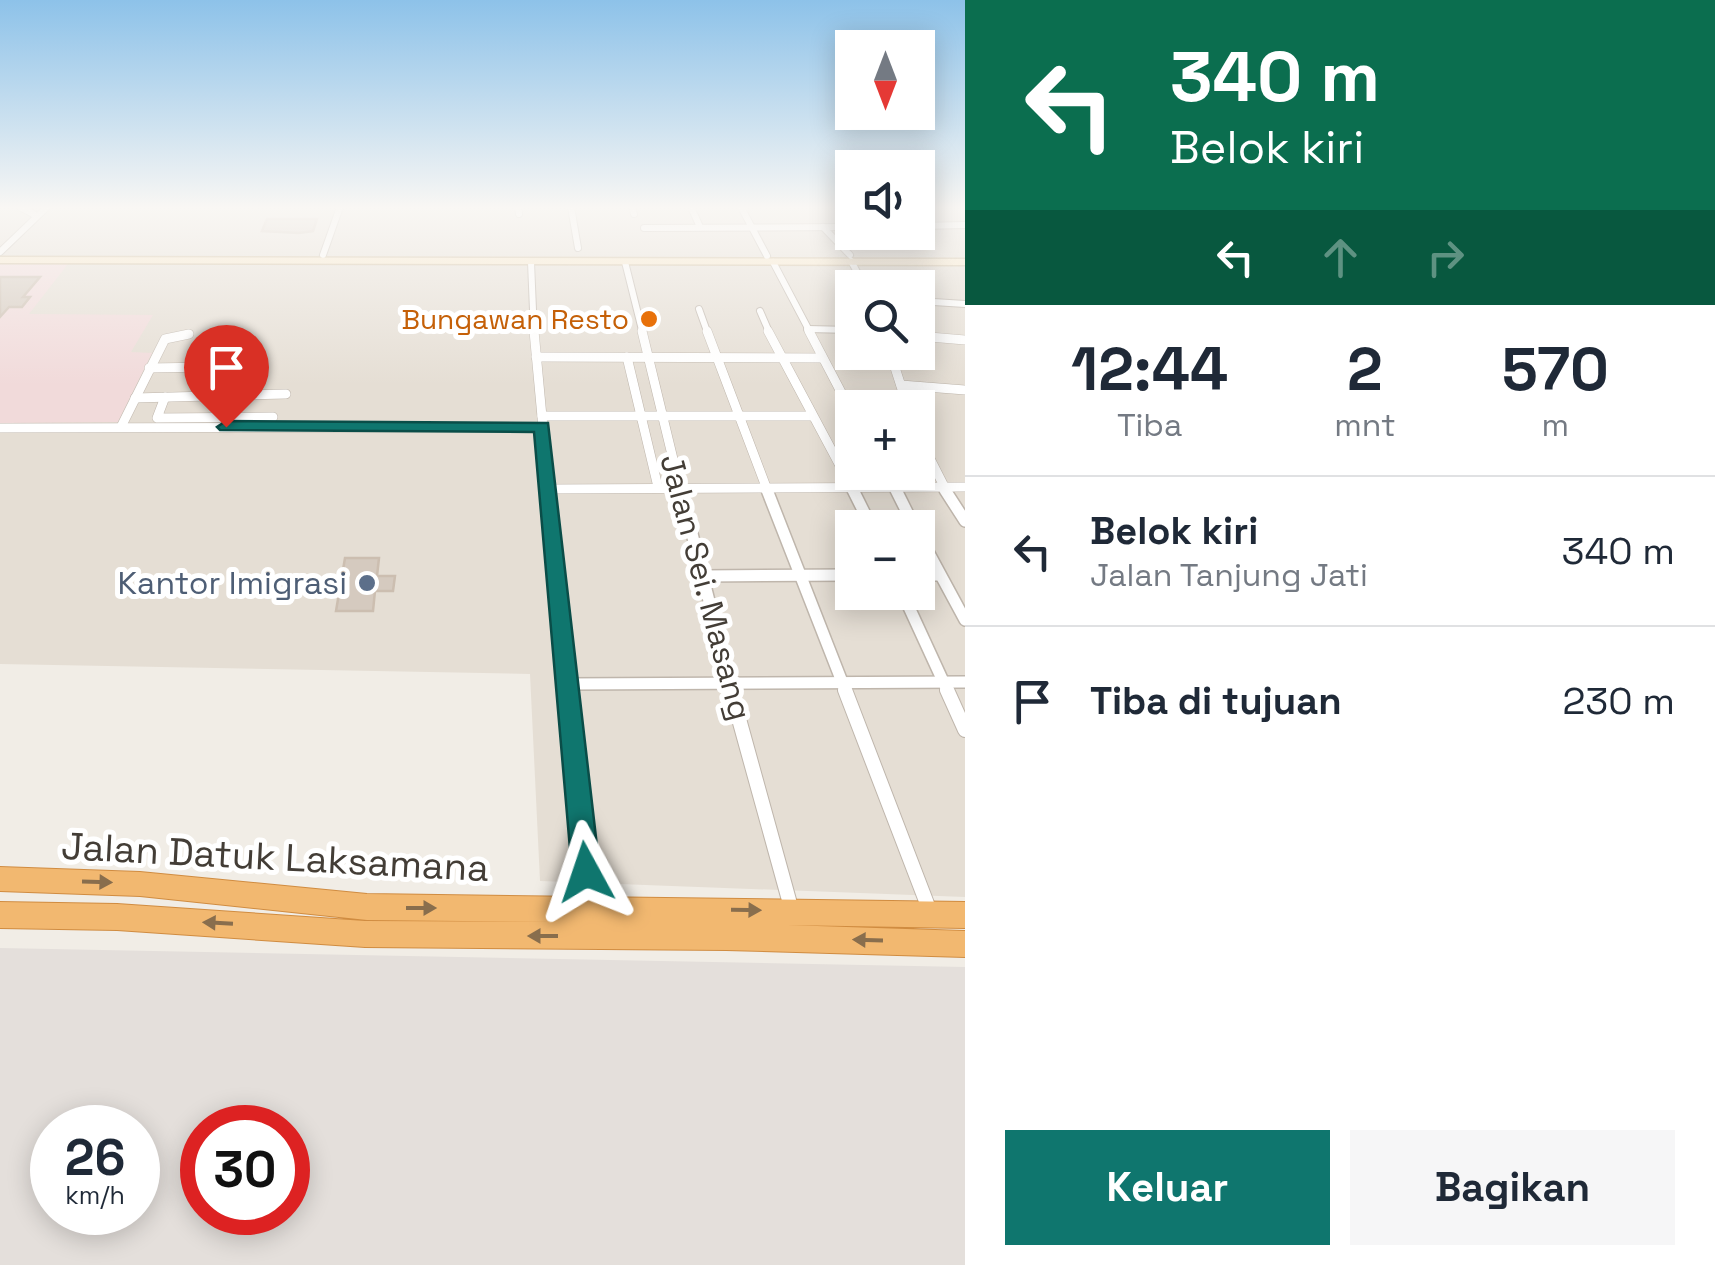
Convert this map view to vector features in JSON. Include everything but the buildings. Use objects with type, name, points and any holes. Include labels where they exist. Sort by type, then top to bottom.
[{"type":"highway","name":"Jalan Datuk Laksamana","points":[[0,880],[140,884],[366,921],[589,909],[965,916]]},
{"type":"highway","name":"Jalan Datuk Laksamana","points":[[0,914],[366,921],[965,944]]},
{"type":"street","points":[[531,266],[536,358],[589,909]]},
{"type":"street","name":"Jalan Sei. Masang","points":[[626,266],[657,400],[792,911]]},
{"type":"street","points":[[774,266],[839,390]]},
{"type":"street","points":[[935,302],[965,304]]},
{"type":"street","points":[[698,309],[931,914]]},
{"type":"street","points":[[760,311],[835,455]]},
{"type":"street","points":[[807,329],[835,330]]},
{"type":"street","points":[[121,427],[165,339],[190,334]]},
{"type":"street","points":[[935,337],[965,340]]},
{"type":"street","points":[[536,358],[822,358]]},
{"type":"street","points":[[628,358],[638,416],[658,487]]},
{"type":"street","points":[[148,368],[212,367]]},
{"type":"street","points":[[896,370],[903,390]]},
{"type":"street","points":[[901,385],[965,390]]},
{"type":"street","points":[[134,398],[286,394]]},
{"type":"street","points":[[165,396],[157,418],[273,418]]},
{"type":"street","points":[[636,400],[657,400]]},
{"type":"street","points":[[0,428],[812,416]]},
{"type":"street","points":[[644,441],[668,441]]},
{"type":"street","points":[[935,470],[965,521]]},
{"type":"street","points":[[551,489],[835,486]]},
{"type":"street","points":[[935,486],[965,487]]},
{"type":"street","points":[[935,569],[965,620]]},
{"type":"street","points":[[703,576],[835,574]]},
{"type":"street","points":[[910,610],[965,730]]},
{"type":"street","points":[[570,684],[965,682]]},
{"type":"shaded area","points":[[0,266],[965,266],[965,897],[540,881],[530,674],[0,664]]},
{"type":"shaded area","points":[[0,266],[66,266],[29,314],[153,315],[131,352],[152,353],[118,422],[0,423]]},
{"type":"shaded area","points":[[0,948],[965,967],[965,1265],[0,1265]]},
{"type":"place","name":"Bungawan Resto","points":[[649,319]]},
{"type":"place","name":"Kantor Imigrasi","points":[[367,583]]},
{"type":"route","points":[[226,427],[542,427],[586,872]]}]
